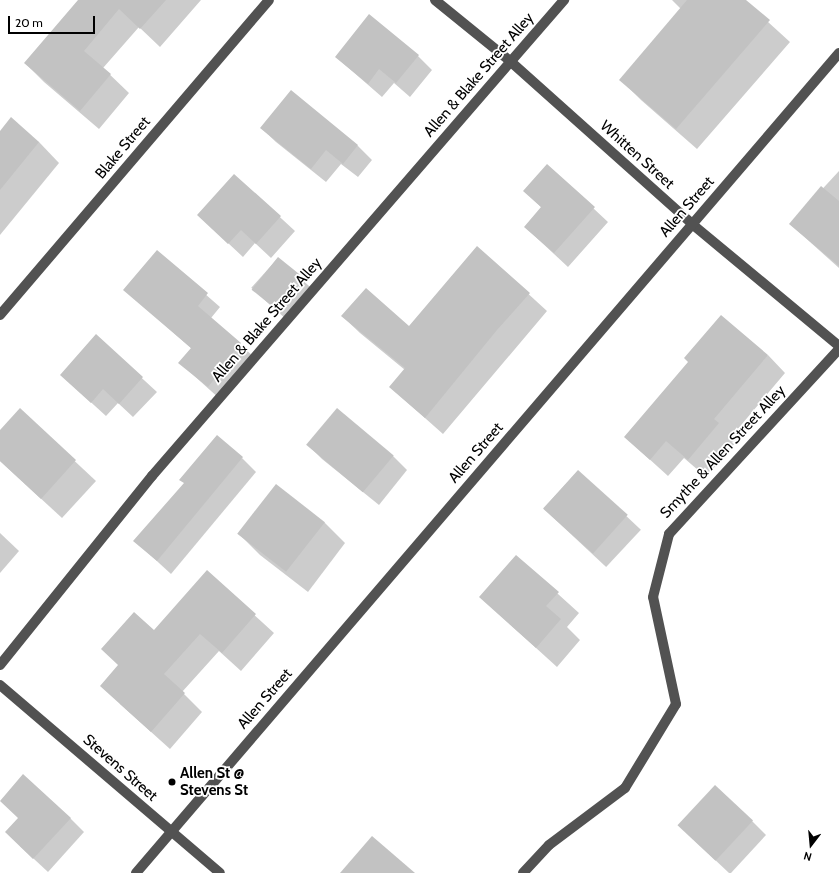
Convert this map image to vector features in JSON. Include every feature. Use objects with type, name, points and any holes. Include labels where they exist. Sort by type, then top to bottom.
[{"type":"street","name":"Blake Street","points":[[0,315],[269,0]]},
{"type":"street","name":"Whitten Street","points":[[435,0],[510,61],[692,224],[839,347]]},
{"type":"street","name":"Allen & Blake Street Alley","points":[[0,666],[152,476],[564,0]]},
{"type":"street","name":"Allen Street","points":[[136,873],[839,53]]},
{"type":"street","name":"Smythe & Allen Street Alley","points":[[524,873],[549,845],[624,788],[676,704],[652,597],[669,534],[839,347]]},
{"type":"street","name":"Stevens Street","points":[[0,685],[220,873]]},
{"type":"building","points":[[78,0],[166,0],[140,29],[119,9],[84,51],[111,74],[80,111],[24,63]]},
{"type":"building","points":[[687,0],[746,0],[770,20],[676,129],[619,80]]},
{"type":"building","points":[[369,14],[419,55],[396,83],[379,69],[368,84],[335,57]]},
{"type":"building","points":[[291,90],[358,145],[343,164],[326,150],[311,169],[260,128]]},
{"type":"building","points":[[11,117],[39,142],[0,190],[0,131]]},
{"type":"building","points":[[547,164],[595,207],[554,253],[524,227],[541,207],[523,191]]},
{"type":"building","points":[[234,174],[281,216],[256,244],[241,230],[228,244],[197,215]]},
{"type":"building","points":[[821,186],[839,201],[839,266],[789,224]]},
{"type":"building","points":[[477,246],[530,293],[497,330],[425,418],[389,387],[405,368],[341,316],[366,288],[409,326]]},
{"type":"building","points":[[157,250],[208,293],[198,306],[241,343],[222,365],[224,367],[208,387],[178,363],[191,348],[123,290]]},
{"type":"building","points":[[278,257],[300,275],[273,307],[252,290]]},
{"type":"building","points":[[721,315],[768,355],[714,419],[719,423],[688,460],[666,441],[650,460],[624,437],[688,362],[684,358]]},
{"type":"building","points":[[96,334],[143,377],[119,404],[103,389],[91,403],[60,375]]},
{"type":"building","points":[[20,408],[76,460],[41,499],[0,461],[0,430]]},
{"type":"building","points":[[337,408],[394,456],[363,492],[306,445]]},
{"type":"building","points":[[217,435],[243,457],[157,561],[133,541],[184,483],[179,480]]},
{"type":"building","points":[[578,470],[628,515],[593,553],[543,509]]},
{"type":"building","points":[[276,484],[325,522],[286,572],[237,534]]},
{"type":"building","points":[[516,555],[559,592],[546,606],[561,619],[536,648],[479,597]]},
{"type":"building","points":[[207,570],[256,614],[222,653],[200,634],[164,674],[185,693],[151,732],[100,686],[118,665],[101,649],[134,612],[154,630]]},
{"type":"building","points":[[23,774],[71,818],[33,859],[5,832],[18,818],[0,801]]},
{"type":"building","points":[[715,785],[753,820],[716,861],[677,825]]},
{"type":"building","points":[[372,836],[415,873],[340,873]]},
{"type":"place","name":"Allen St @ Stevens St","points":[[172,782]]}]
